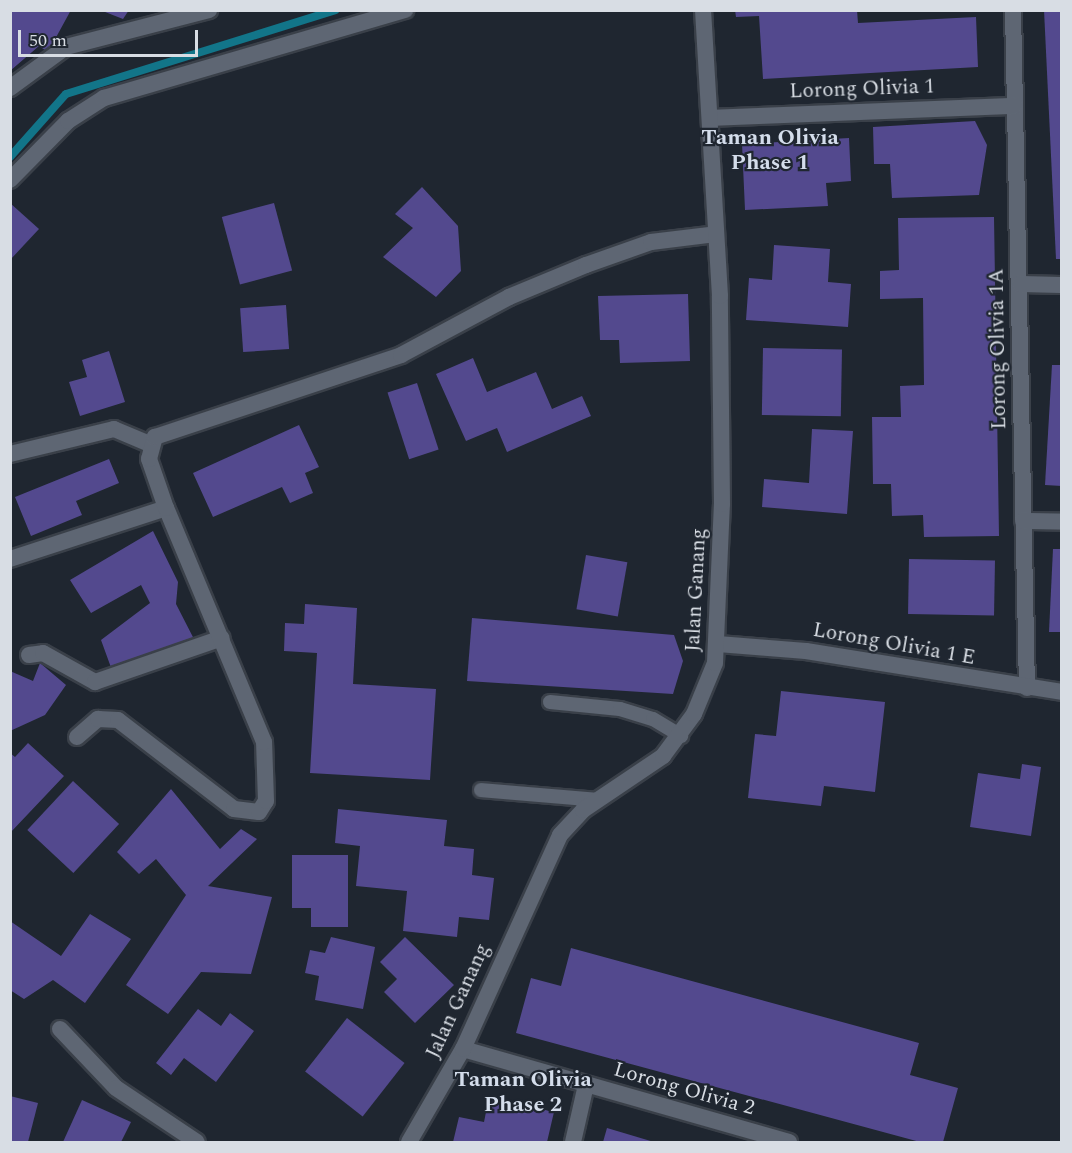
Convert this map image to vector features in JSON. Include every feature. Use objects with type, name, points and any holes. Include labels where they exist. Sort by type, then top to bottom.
[{"type":"street","points":[[10,88],[66,47],[209,10]]},
{"type":"street","points":[[10,180],[68,121],[104,98],[405,10]]},
{"type":"street","name":"Jalan Ganang","points":[[408,1143],[462,1049],[560,835],[598,800],[663,756],[681,736],[704,692],[718,644],[722,434],[716,234],[704,10]]},
{"type":"street","name":"Lorong Olivia 1A","points":[[1013,10],[1028,688]]},
{"type":"street","name":"Lorong Olivia 1","points":[[710,118],[1015,106]]},
{"type":"street","points":[[77,737],[98,719],[118,720],[234,809],[259,812],[268,784],[264,742],[166,508],[149,459],[150,444],[163,432],[401,355],[509,297],[651,242],[716,234]]},
{"type":"street","points":[[1020,284],[1062,285]]},
{"type":"street","points":[[10,453],[114,429],[150,444]]},
{"type":"street","points":[[10,559],[166,508]]},
{"type":"street","points":[[1023,521],[1062,522]]},
{"type":"street","points":[[29,656],[43,653],[95,682],[222,638]]},
{"type":"street","name":"Lorong Olivia 1 E","points":[[718,644],[806,651],[1062,692]]},
{"type":"street","points":[[60,1029],[116,1088],[197,1143]]},
{"type":"street","name":"Lorong Olivia 2","points":[[462,1049],[789,1143]]},
{"type":"street","points":[[573,1143],[586,1085]]},
{"type":"lane","points":[[550,702],[620,709],[653,719],[681,736]]},
{"type":"lane","points":[[481,790],[598,800]]},
{"type":"building","points":[[10,10],[71,10],[48,52],[39,46],[10,71]]},
{"type":"building","points":[[100,10],[129,10],[123,19]]},
{"type":"building","points":[[735,10],[857,10],[858,23],[976,17],[978,67],[763,79],[759,16],[736,17]]},
{"type":"building","points":[[1044,10],[1062,10],[1062,259],[1056,259]]},
{"type":"building","points":[[975,121],[987,145],[979,195],[892,198],[890,164],[874,164],[873,127]]},
{"type":"building","points":[[849,138],[851,181],[826,183],[828,206],[745,210],[742,144]]},
{"type":"building","points":[[422,187],[458,226],[461,271],[436,297],[383,257],[413,228],[395,214]]},
{"type":"building","points":[[10,203],[39,229],[10,260]]},
{"type":"building","points":[[274,203],[292,271],[240,285],[222,217]]},
{"type":"building","points":[[994,217],[999,536],[924,537],[923,515],[892,516],[891,484],[873,484],[872,417],[901,417],[900,386],[924,385],[923,298],[880,299],[880,271],[899,270],[898,218]]},
{"type":"building","points":[[774,245],[830,249],[828,282],[851,284],[848,327],[746,320],[749,278],[772,280]]},
{"type":"building","points":[[688,294],[690,361],[620,363],[619,340],[600,340],[598,296]]},
{"type":"building","points":[[286,305],[289,349],[243,352],[240,308]]},
{"type":"building","points":[[763,348],[842,349],[841,416],[762,415]]},
{"type":"building","points":[[109,351],[125,402],[80,416],[69,382],[87,377],[82,360]]},
{"type":"building","points":[[473,358],[487,392],[536,372],[552,409],[582,396],[591,416],[507,452],[497,428],[466,441],[436,374]]},
{"type":"building","points":[[1052,365],[1062,365],[1062,486],[1045,485]]},
{"type":"building","points":[[417,383],[439,450],[409,459],[388,393]]},
{"type":"building","points":[[299,425],[319,467],[305,473],[313,493],[290,503],[282,487],[213,517],[193,473]]},
{"type":"building","points":[[812,429],[853,431],[847,514],[762,507],[764,479],[809,483]]},
{"type":"building","points":[[109,459],[119,483],[76,501],[82,515],[31,536],[15,497]]},
{"type":"building","points":[[153,531],[178,582],[176,604],[196,643],[113,673],[101,640],[150,603],[141,585],[91,613],[70,580]]},
{"type":"building","points":[[1053,549],[1062,549],[1062,632],[1049,632]]},
{"type":"building","points":[[586,555],[627,562],[618,616],[576,609]]},
{"type":"building","points":[[909,559],[995,561],[994,615],[908,614]]},
{"type":"building","points":[[305,604],[357,608],[353,684],[436,689],[430,780],[310,773],[317,653],[284,651],[285,623],[304,624]]},
{"type":"building","points":[[472,618],[674,635],[683,661],[673,694],[467,681]]},
{"type":"building","points":[[40,663],[66,685],[45,715],[10,731],[10,671],[33,681]]},
{"type":"building","points":[[781,691],[885,702],[875,792],[824,786],[821,806],[748,798],[755,734],[776,736]]},
{"type":"building","points":[[28,743],[64,776],[10,833],[10,753],[15,757]]},
{"type":"building","points":[[1022,764],[1041,767],[1031,836],[970,827],[978,773],[1020,779]]},
{"type":"building","points":[[73,781],[119,824],[73,873],[27,830]]},
{"type":"building","points":[[171,789],[220,849],[241,829],[257,839],[208,886],[272,897],[251,974],[201,972],[168,1014],[126,985],[186,895],[156,859],[139,874],[117,852]]},
{"type":"building","points":[[338,809],[447,820],[444,846],[474,849],[472,875],[494,878],[489,920],[459,917],[457,937],[403,931],[407,891],[356,886],[360,846],[335,843]]},
{"type":"building","points":[[292,855],[348,855],[348,927],[311,927],[311,908],[292,908]]},
{"type":"building","points":[[90,914],[131,939],[85,1003],[53,980],[24,999],[10,990],[10,921],[61,956]]},
{"type":"building","points":[[331,937],[375,947],[363,1009],[315,1000],[319,976],[305,973],[310,950],[325,953]]},
{"type":"building","points":[[405,937],[454,985],[415,1023],[384,992],[397,979],[380,962]]},
{"type":"building","points":[[571,948],[919,1043],[910,1075],[958,1088],[943,1142],[920,1142],[516,1033],[531,978],[561,986]]},
{"type":"building","points":[[198,1009],[221,1026],[230,1013],[254,1031],[216,1082],[184,1058],[171,1075],[156,1063]]},
{"type":"building","points":[[347,1018],[405,1063],[363,1117],[305,1072]]},
{"type":"building","points":[[10,1096],[38,1103],[28,1142],[10,1142]]},
{"type":"building","points":[[489,1097],[554,1112],[547,1142],[453,1142],[459,1117],[484,1122]]},
{"type":"building","points":[[82,1100],[131,1122],[121,1142],[63,1142]]},
{"type":"building","points":[[607,1128],[654,1142],[603,1142]]},
{"type":"waterway","points":[[10,157],[66,94],[335,10]]},
{"type":"district","name":"Taman Olivia Phase 1","points":[[770,150]]},
{"type":"district","name":"Taman Olivia Phase 2","points":[[523,1092]]}]
